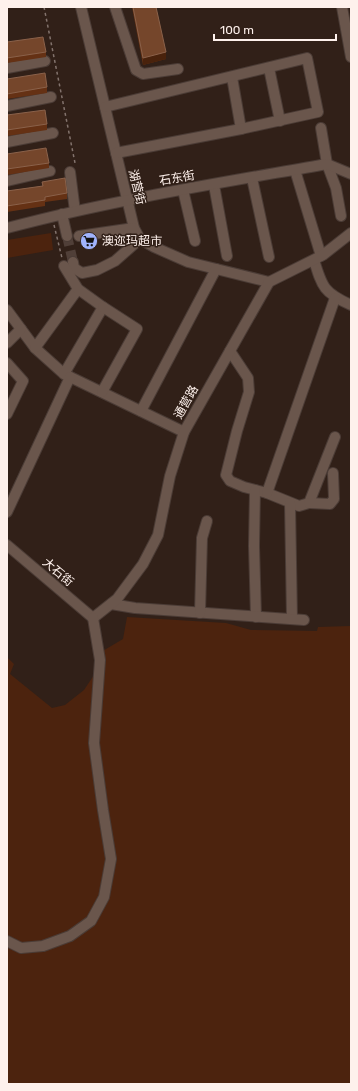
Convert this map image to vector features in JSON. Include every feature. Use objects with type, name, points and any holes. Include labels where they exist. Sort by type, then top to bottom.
[{"type":"street","name":"湖营街","points":[[81,7],[134,228],[140,239]]},
{"type":"street","points":[[115,7],[136,70],[143,74],[178,69]]},
{"type":"street","points":[[342,7],[351,57]]},
{"type":"street","points":[[105,107],[307,58],[318,112],[241,129],[116,153]]},
{"type":"street","points":[[7,68],[45,61]]},
{"type":"street","points":[[269,68],[280,121]]},
{"type":"street","points":[[232,77],[241,129]]},
{"type":"street","points":[[7,106],[51,97]]},
{"type":"street","points":[[321,128],[327,164],[336,188],[341,216]]},
{"type":"street","points":[[7,142],[53,133]]},
{"type":"street","points":[[327,164],[351,174]]},
{"type":"street","name":"石东街","points":[[7,228],[57,215],[127,200],[327,164]]},
{"type":"street","points":[[295,170],[317,258],[322,286],[335,298],[351,305]]},
{"type":"street","points":[[7,181],[50,171]]},
{"type":"street","points":[[70,172],[75,211]]},
{"type":"street","points":[[252,178],[269,257]]},
{"type":"street","points":[[214,184],[227,256]]},
{"type":"street","points":[[183,190],[195,241]]},
{"type":"street","points":[[57,215],[67,236]]},
{"type":"street","points":[[79,236],[134,228]]},
{"type":"street","points":[[68,264],[82,273],[97,270],[115,261],[140,239],[188,262],[268,282],[317,258],[351,233]]},
{"type":"street","points":[[68,264],[78,288],[103,307],[137,328],[102,392]]},
{"type":"street","points":[[140,411],[216,269]]},
{"type":"street","name":"通营路","points":[[93,618],[117,599],[143,564],[158,534],[170,476],[184,432],[268,282]]},
{"type":"street","points":[[35,348],[78,288]]},
{"type":"street","points":[[267,493],[335,298]]},
{"type":"street","points":[[7,512],[67,375],[103,307]]},
{"type":"street","points":[[7,310],[35,348],[67,375],[184,432]]},
{"type":"street","points":[[7,343],[21,329]]},
{"type":"street","points":[[230,350],[248,378],[249,392],[226,475],[230,481],[244,487],[267,493],[299,506],[309,503],[330,504],[334,499],[333,473]]},
{"type":"street","points":[[7,363],[23,381],[7,414]]},
{"type":"street","points":[[309,503],[335,437]]},
{"type":"street","points":[[255,490],[254,546],[256,617]]},
{"type":"street","points":[[290,503],[292,619]]},
{"type":"street","points":[[200,613],[202,538],[207,521]]},
{"type":"street","name":"大石街","points":[[7,545],[93,618]]},
{"type":"street","points":[[111,604],[135,608],[304,620]]},
{"type":"street","points":[[7,941],[21,948],[43,946],[70,936],[91,921],[104,897],[110,859],[102,810],[94,743],[100,660],[93,618]]},
{"type":"path","points":[[44,7],[75,163],[70,172]]},
{"type":"path","points":[[57,215],[68,264]]},
{"type":"shaded area","points":[[51,233],[53,250],[7,258],[7,240]]},
{"type":"shaded area","points":[[127,617],[226,623],[251,630],[317,631],[318,627],[351,626],[351,1084],[7,1084],[7,657],[14,664],[10,674],[52,708],[65,705],[84,690],[94,675],[96,655],[123,639]]},
{"type":"building","points":[[133,7],[156,7],[166,52],[143,58]]},
{"type":"building","points":[[43,37],[46,52],[7,58],[7,42]]},
{"type":"building","points":[[45,73],[47,87],[7,94],[7,79]]},
{"type":"building","points":[[45,110],[47,124],[7,130],[7,115]]},
{"type":"building","points":[[46,148],[49,163],[7,169],[7,154]]},
{"type":"building","points":[[65,178],[67,193],[45,197],[45,200],[7,206],[7,191],[43,186],[42,182]]},
{"type":"tunnel","points":[[67,236],[73,262]]},
{"type":"place","name":"澳迩玛超市","points":[[89,241]]}]
